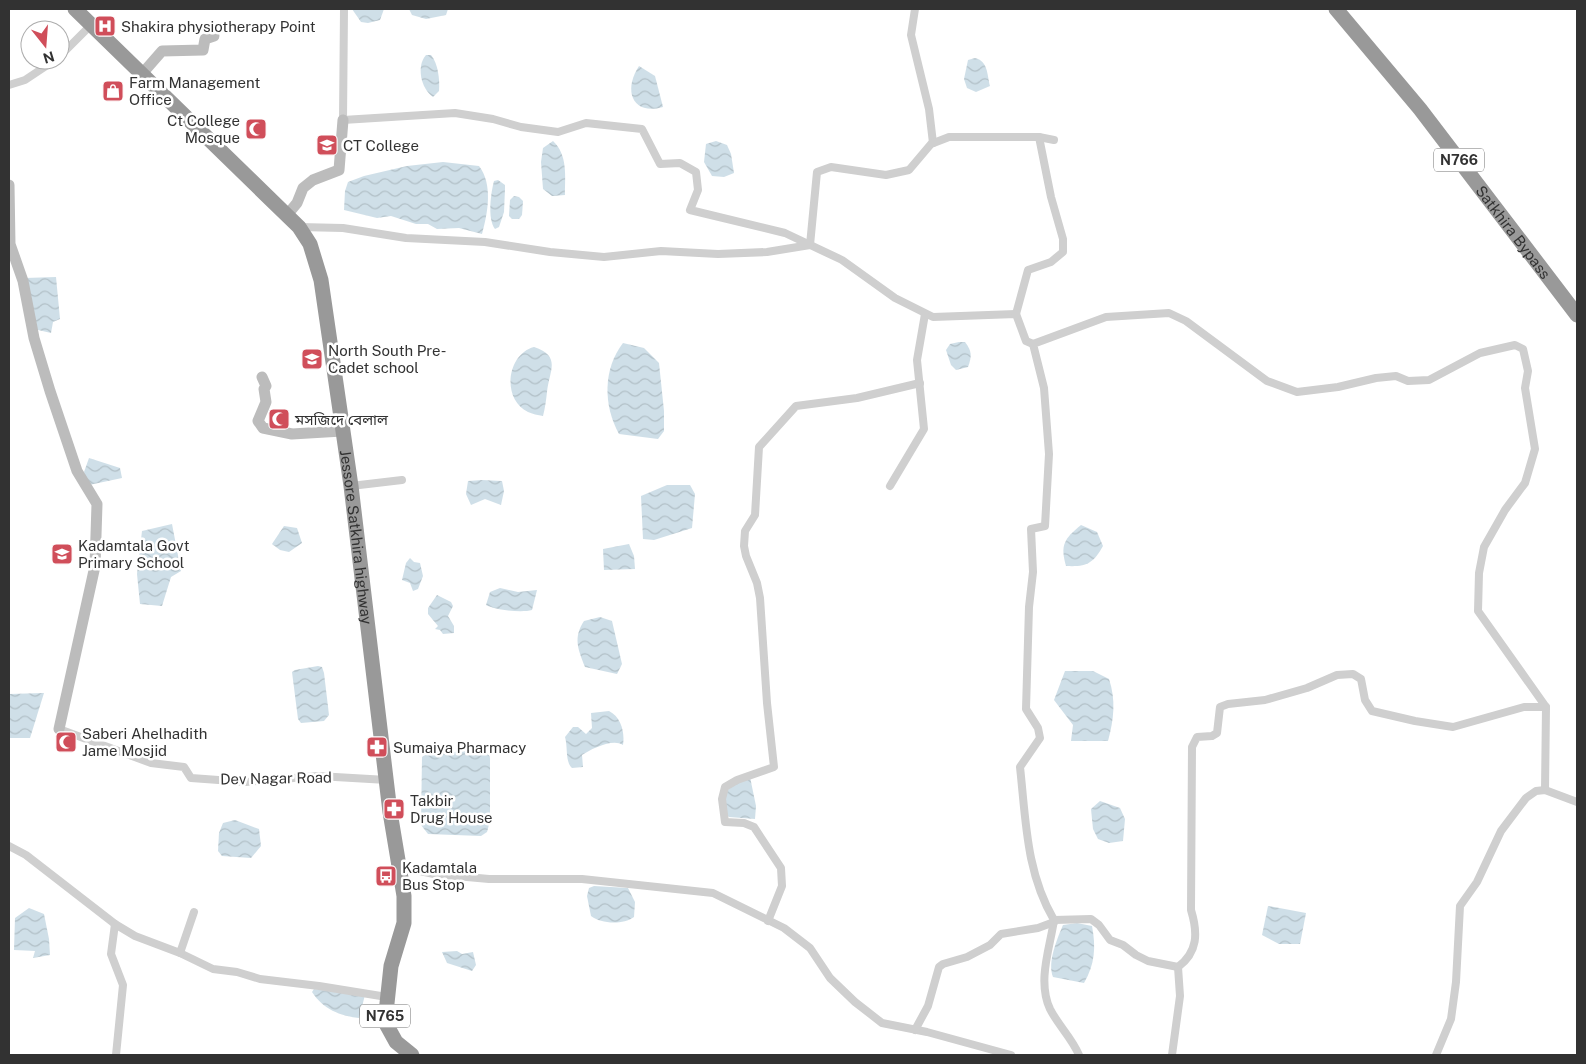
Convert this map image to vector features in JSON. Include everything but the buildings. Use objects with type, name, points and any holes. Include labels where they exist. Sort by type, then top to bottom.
[{"type":"highway","name":"Jessore Satkhira highway","points":[[75,9],[299,227],[310,244],[322,280],[351,486],[387,780],[404,896],[404,923],[391,966],[387,997]]},
{"type":"highway","name":"Satkhira Bypass","points":[[1336,9],[1420,109],[1577,315]]},
{"type":"highway","name":"N765","points":[[387,997],[385,1022],[388,1029],[396,1042],[412,1055]]},
{"type":"street","points":[[288,215],[297,203],[303,188],[314,180],[339,170],[343,120],[344,9]]},
{"type":"street","points":[[915,9],[911,35],[929,109],[934,143]]},
{"type":"street","points":[[70,46],[91,24]]},
{"type":"street","points":[[141,75],[162,51],[203,50],[205,39],[214,36]]},
{"type":"street","points":[[9,85],[25,80],[40,70]]},
{"type":"street","points":[[343,120],[455,113],[493,119],[522,128],[558,132],[586,123],[642,129],[660,164],[680,163],[696,172],[698,190],[690,210],[785,233],[842,260],[895,298],[933,317],[1016,314]]},
{"type":"street","points":[[810,245],[817,172],[831,167],[886,175],[909,170],[934,143],[949,138],[1039,137],[1054,140]]},
{"type":"street","points":[[1039,137],[1051,197],[1063,239],[1063,252],[1051,262],[1028,270],[1016,314],[1026,341],[1033,344],[1106,317],[1169,313],[1186,321],[1267,381],[1297,392],[1331,388],[1383,377],[1396,376],[1408,381],[1429,380],[1480,353],[1515,345],[1523,349],[1528,371],[1525,388],[1535,450],[1525,483],[1505,510],[1484,547],[1479,573],[1478,611],[1546,707],[1546,790]]},
{"type":"street","points":[[9,185],[10,244],[23,281],[34,338],[78,471],[97,504],[96,566],[59,729]]},
{"type":"street","points":[[299,227],[343,228],[406,238],[484,242],[550,252],[604,257],[661,251],[718,254],[767,252],[810,245]]},
{"type":"street","points":[[890,486],[924,429],[917,360],[925,314]]},
{"type":"street","points":[[1033,344],[1044,388],[1049,454],[1045,526],[1031,529],[1030,540],[1033,572],[1029,607],[1026,708],[1038,728],[1040,738],[1020,767],[1032,871],[1042,898],[1054,921],[1044,975],[1046,997],[1050,1009],[1079,1055]]},
{"type":"street","points":[[262,377],[266,386],[264,389],[266,402],[258,420],[263,428],[292,434],[342,431]]},
{"type":"street","points":[[768,921],[782,886],[781,868],[754,827],[744,823],[725,822],[722,799],[725,787],[737,780],[774,767],[767,703],[760,598],[757,583],[744,546],[745,531],[755,515],[759,447],[796,406],[858,398],[920,383]]},
{"type":"street","points":[[351,486],[402,480]]},
{"type":"street","points":[[915,1030],[928,1006],[939,967],[967,957],[990,944],[1001,934],[1038,928],[1054,921],[1091,920],[1099,926],[1110,940],[1124,945],[1136,955],[1148,961],[1178,967],[1188,960],[1195,944],[1195,925],[1190,910],[1192,747],[1197,737],[1212,736],[1217,733],[1220,707],[1228,704],[1265,700],[1307,688],[1337,675],[1353,674],[1361,679],[1365,700],[1372,711],[1415,721],[1453,727],[1524,707],[1546,707]]},
{"type":"street","name":"Dev Nagar Road","points":[[59,729],[151,764],[184,767],[190,778],[246,782],[318,776],[387,780]]},
{"type":"street","points":[[1436,1055],[1451,1019],[1456,982],[1460,906],[1477,882],[1501,831],[1526,798],[1536,792],[1546,790],[1577,802]]},
{"type":"street","points":[[9,846],[26,855],[116,924],[136,936],[180,953],[213,969],[237,972],[260,979],[387,997]]},
{"type":"street","points":[[401,867],[434,874],[489,880],[582,880],[713,893],[784,928],[810,948],[830,978],[855,1002],[882,1023],[1011,1055]]},
{"type":"street","points":[[180,953],[194,912]]},
{"type":"street","points":[[116,924],[112,954],[123,985],[116,1055]]},
{"type":"street","points":[[1172,1055],[1180,996],[1178,967]]},
{"type":"water","points":[[352,9],[384,9],[380,20],[368,23],[361,22]]},
{"type":"water","points":[[409,9],[448,9],[446,15],[426,19],[412,15]]},
{"type":"water","points":[[426,55],[431,55],[438,72],[439,91],[433,97],[425,89],[421,77],[421,65]]},
{"type":"water","points":[[975,58],[985,65],[990,86],[976,92],[967,88],[964,79],[968,60]]},
{"type":"water","points":[[639,66],[655,76],[663,107],[644,108],[633,99],[631,92],[632,84]]},
{"type":"water","points":[[553,141],[563,159],[565,195],[552,196],[543,189],[541,162],[543,148]]},
{"type":"water","points":[[716,141],[727,145],[731,154],[734,173],[724,177],[712,176],[704,162],[706,144]]},
{"type":"water","points":[[443,162],[479,166],[483,173],[488,190],[488,199],[482,234],[459,228],[437,229],[428,224],[416,224],[391,216],[377,218],[344,210],[345,191],[348,182],[364,176],[407,166]]},
{"type":"water","points":[[498,180],[505,185],[504,212],[499,227],[495,229],[491,219],[490,205],[494,181]]},
{"type":"water","points":[[514,196],[519,197],[523,201],[522,215],[519,219],[512,219],[509,216],[510,200]]},
{"type":"water","points":[[56,277],[60,319],[53,322],[51,333],[34,329],[25,278]]},
{"type":"water","points":[[965,342],[971,357],[968,367],[956,370],[951,365],[946,350],[950,344]]},
{"type":"water","points":[[623,343],[644,348],[659,363],[664,431],[658,439],[619,434],[614,423],[610,411],[607,387],[616,353]]},
{"type":"water","points":[[534,347],[548,355],[552,365],[543,416],[530,413],[519,406],[511,388],[513,367],[518,358],[525,351]]},
{"type":"water","points":[[89,458],[120,468],[122,478],[89,485],[84,472]]},
{"type":"water","points":[[468,481],[502,481],[504,491],[501,505],[485,499],[471,505],[466,494]]},
{"type":"water","points":[[667,485],[690,485],[695,494],[692,528],[654,540],[643,539],[641,496]]},
{"type":"water","points":[[172,524],[181,571],[171,577],[162,606],[140,604],[137,574],[142,531]]},
{"type":"water","points":[[1081,525],[1097,532],[1103,546],[1092,561],[1079,566],[1066,566],[1063,553],[1065,543]]},
{"type":"water","points":[[284,526],[297,528],[302,543],[289,552],[280,550],[272,544]]},
{"type":"water","points":[[629,544],[634,556],[635,569],[604,570],[603,549]]},
{"type":"water","points":[[410,558],[414,562],[420,563],[423,576],[418,589],[413,591],[410,583],[402,580],[406,563]]},
{"type":"water","points":[[500,588],[518,592],[537,590],[532,610],[509,610],[486,605],[490,592]]},
{"type":"water","points":[[437,595],[451,602],[453,606],[448,616],[454,626],[454,633],[443,634],[440,630],[435,629],[438,626],[428,614],[428,608]]},
{"type":"water","points":[[600,617],[612,621],[622,664],[617,674],[585,667],[580,655],[578,638],[584,621]]},
{"type":"water","points":[[318,666],[322,667],[324,673],[329,715],[324,721],[301,723],[298,719],[292,672]]},
{"type":"water","points":[[1065,671],[1093,671],[1109,679],[1113,694],[1113,710],[1108,741],[1071,741],[1073,725],[1054,700]]},
{"type":"water","points":[[44,693],[30,738],[9,738],[9,694]]},
{"type":"water","points":[[609,711],[617,717],[621,725],[623,745],[614,743],[596,747],[582,755],[583,767],[572,768],[568,758],[565,737],[573,727],[578,727],[586,734],[592,728],[591,713]]},
{"type":"water","points":[[480,750],[488,752],[490,758],[490,821],[487,832],[481,836],[428,834],[421,825],[422,757],[426,754]]},
{"type":"water","points":[[750,777],[756,806],[755,819],[729,817],[726,814],[726,792],[735,782]]},
{"type":"water","points":[[1100,801],[1120,808],[1125,819],[1123,841],[1109,843],[1098,839],[1093,829],[1091,809]]},
{"type":"water","points":[[235,820],[259,829],[261,846],[251,858],[222,856],[218,851],[219,833],[223,823]]},
{"type":"water","points":[[594,886],[628,888],[635,902],[634,917],[629,920],[612,923],[600,921],[591,916],[587,896],[589,888]]},
{"type":"water","points":[[1268,906],[1306,913],[1300,944],[1279,944],[1262,935]]},
{"type":"water","points":[[29,908],[44,914],[50,955],[33,958],[35,951],[14,950],[15,918]]},
{"type":"water","points":[[1077,923],[1092,926],[1093,934],[1092,962],[1084,983],[1053,977],[1051,971],[1054,951],[1063,925]]},
{"type":"water","points":[[457,951],[462,954],[473,952],[476,965],[472,971],[447,963],[442,952]]},
{"type":"water","points":[[314,989],[365,995],[359,1018],[332,1011],[316,998],[312,992]]},
{"type":"place","name":"Shakira physiotherapy Point","points":[[105,26]]},
{"type":"place","name":"Farm Management Office","points":[[113,91]]},
{"type":"place","name":"Ct College Mosque","points":[[256,129]]},
{"type":"place","name":"CT College","points":[[327,145]]},
{"type":"place","name":"North South Pre- Cadet school","points":[[312,359]]},
{"type":"place","name":"মসজিদে বেলাল","points":[[279,419]]},
{"type":"place","name":"Kadamtala Govt Primary School","points":[[62,554]]},
{"type":"place","name":"Saberi Ahelhadith Jame Mosjid","points":[[66,742]]},
{"type":"place","name":"Sumaiya Pharmacy","points":[[377,747]]},
{"type":"place","name":"Takbir Drug House","points":[[394,809]]},
{"type":"place","name":"Kadamtala Bus Stop","points":[[386,876]]}]
